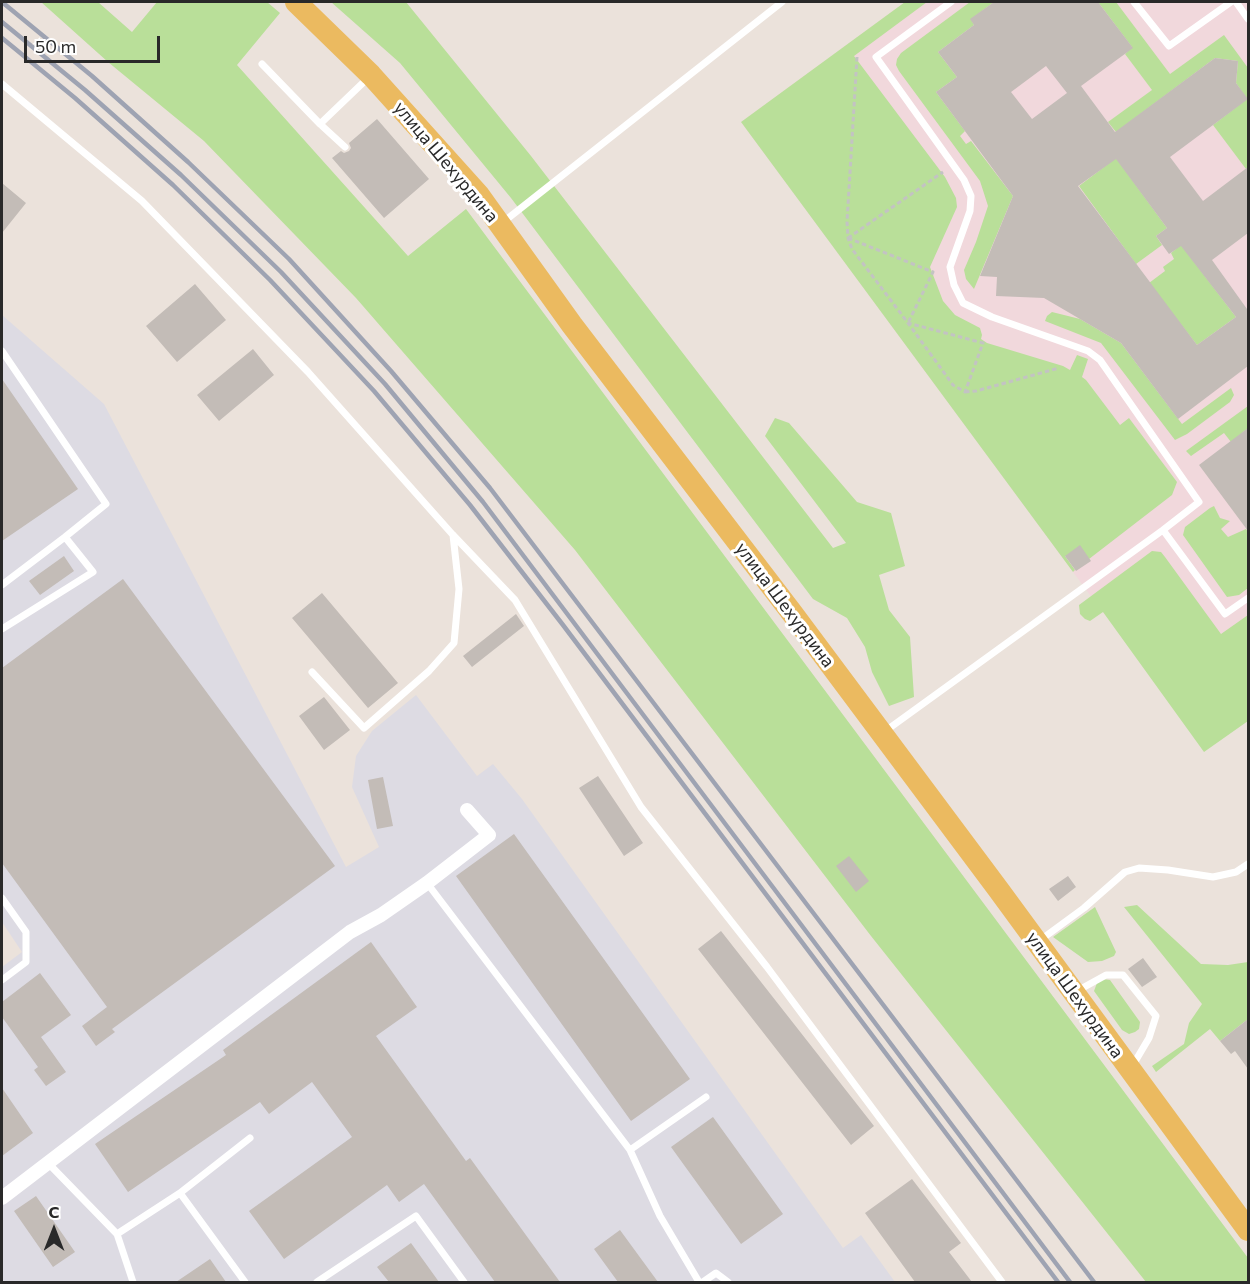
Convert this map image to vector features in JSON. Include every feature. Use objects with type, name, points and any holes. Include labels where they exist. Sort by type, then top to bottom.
[{"type":"main road","name":"улица Шехурдина","points":[[296,2],[371,75],[478,194],[572,326],[785,603],[1248,1230]]},
{"type":"street","points":[[4,1192],[48,1163],[350,932],[381,915],[428,883],[489,835],[466,810]]},
{"type":"lane","points":[[500,225],[782,2]]},
{"type":"lane","points":[[882,733],[1164,530],[1199,502],[1100,360],[1088,351],[992,317],[963,303],[954,285],[950,267],[970,211],[971,196],[964,180],[876,57],[951,2]]},
{"type":"lane","points":[[1134,2],[1169,46],[1231,2]]},
{"type":"lane","points":[[1236,2],[1248,18]]},
{"type":"lane","points":[[262,64],[345,147]]},
{"type":"lane","points":[[320,124],[371,75]]},
{"type":"lane","points":[[2,84],[142,201],[308,372],[453,535],[515,600],[641,807],[767,967],[1002,1282]]},
{"type":"lane","points":[[2,351],[106,504],[2,585]]},
{"type":"lane","points":[[1164,530],[1225,614],[1248,598]]},
{"type":"lane","points":[[312,672],[364,728],[429,671],[454,643],[459,589],[453,535]]},
{"type":"lane","points":[[2,629],[93,572],[65,537]]},
{"type":"lane","points":[[1037,942],[1084,908],[1125,872],[1139,868],[1213,877],[1236,872],[1248,864]]},
{"type":"lane","points":[[428,883],[630,1150],[660,1216],[701,1282],[716,1273],[728,1282]]},
{"type":"lane","points":[[2,898],[26,932],[26,962],[2,980]]},
{"type":"lane","points":[[1074,993],[1106,975],[1124,975],[1156,1016],[1149,1038],[1130,1070]]},
{"type":"lane","points":[[630,1150],[706,1097]]},
{"type":"lane","points":[[117,1234],[180,1193],[250,1138]]},
{"type":"lane","points":[[48,1163],[117,1234],[133,1282]]},
{"type":"lane","points":[[180,1193],[245,1282]]},
{"type":"lane","points":[[317,1282],[416,1216],[464,1282]]},
{"type":"path","points":[[857,57],[847,222],[848,238],[852,249],[952,385],[965,392],[976,391],[1059,368]]},
{"type":"path","points":[[848,238],[943,172]]},
{"type":"path","points":[[848,238],[933,272],[908,323]]},
{"type":"path","points":[[908,323],[983,343],[965,392]]},
{"type":"shaded area","points":[[905,2],[1248,2],[1248,645],[1104,614],[741,122]]},
{"type":"shaded area","points":[[2,315],[104,404],[346,867],[379,847],[352,787],[356,756],[372,731],[416,695],[477,776],[493,764],[522,799],[843,1248],[861,1235],[895,1282],[2,1282],[2,967],[22,952],[2,922]]},
{"type":"green space","points":[[41,2],[98,2],[132,32],[157,2],[267,2],[280,13],[237,65],[408,256],[466,209],[1248,1258],[1248,1282],[1146,1282],[871,936],[575,550],[356,298],[204,141],[108,62]]},
{"type":"green space","points":[[331,2],[406,2],[531,156],[833,548],[846,543],[765,436],[775,418],[789,423],[857,502],[891,513],[905,566],[879,575],[889,610],[910,637],[914,697],[889,706],[872,672],[865,647],[847,618],[813,599],[511,198],[400,63]]},
{"type":"green space","points":[[905,2],[927,2],[854,56],[945,177],[956,198],[957,207],[930,267],[943,301],[955,315],[980,328],[981,339],[987,343],[1070,370],[1077,355],[1088,359],[1082,377],[1120,425],[1129,418],[1177,482],[1172,495],[1089,559],[1065,556],[1075,570],[1073,572],[741,122]]},
{"type":"green space","points":[[970,2],[994,2],[971,19],[974,25],[938,52],[957,77],[936,92],[965,131],[960,136],[966,144],[971,141],[1013,196],[974,289],[966,279],[964,270],[988,206],[980,181],[896,65],[901,53]]},
{"type":"green space","points":[[1098,2],[1116,2],[1170,74],[1224,35],[1248,68],[1248,167],[1246,169],[1213,125],[1247,99],[1236,83],[1238,61],[1215,58],[1116,132],[1108,122],[1152,90],[1125,54],[1132,47]]},
{"type":"green space","points":[[1116,158],[1167,228],[1156,236],[1162,245],[1136,264],[1079,186]]},
{"type":"green space","points":[[1181,245],[1236,317],[1197,345],[1149,283],[1165,271],[1163,267],[1174,259],[1171,253]]},
{"type":"green space","points":[[1052,312],[1080,319],[1121,343],[1182,424],[1231,388],[1234,395],[1230,402],[1187,434],[1175,440],[1101,343],[1045,321]]},
{"type":"green space","points":[[1248,406],[1248,428],[1231,442],[1224,433],[1191,456],[1186,451]]},
{"type":"green space","points":[[1214,506],[1220,518],[1230,521],[1221,529],[1228,537],[1246,529],[1248,532],[1248,588],[1239,595],[1227,597],[1183,535],[1185,527]]},
{"type":"green space","points":[[1152,551],[1161,552],[1221,634],[1248,615],[1248,721],[1204,752],[1103,612],[1090,621],[1080,614],[1079,605]]},
{"type":"green space","points":[[1137,905],[1201,964],[1228,965],[1248,962],[1248,1019],[1220,1041],[1210,1029],[1156,1072],[1152,1066],[1184,1044],[1189,1023],[1202,1004],[1124,907]]},
{"type":"green space","points":[[1095,907],[1116,952],[1114,956],[1102,961],[1088,962],[1053,937]]},
{"type":"green space","points":[[1102,979],[1110,980],[1140,1022],[1139,1029],[1135,1032],[1129,1034],[1122,1030],[1094,991],[1097,983]]},
{"type":"building","points":[[994,2],[1098,2],[1133,48],[1081,86],[1115,132],[1215,58],[1238,61],[1236,83],[1248,99],[1170,157],[1203,201],[1248,167],[1248,233],[1212,260],[1248,308],[1248,366],[1178,419],[1121,343],[1044,298],[996,296],[997,277],[980,276],[1013,196],[936,92],[957,77],[938,52],[974,25],[970,19]],"holes":[[[1046,66],[1067,93],[1032,119],[1011,92]],[[1116,159],[1167,228],[1156,236],[1169,254],[1181,246],[1236,317],[1197,345],[1078,186]]]},
{"type":"building","points":[[377,119],[429,179],[384,218],[332,158],[341,151],[344,153],[349,151],[351,148],[349,143]]},
{"type":"building","points":[[2,183],[26,203],[2,233]]},
{"type":"building","points":[[195,284],[226,320],[177,362],[146,326]]},
{"type":"building","points":[[253,349],[274,375],[219,421],[197,395]]},
{"type":"building","points":[[2,379],[78,489],[2,541]]},
{"type":"building","points":[[1248,428],[1248,531],[1199,465]]},
{"type":"building","points":[[1080,545],[1091,561],[1076,571],[1065,556]]},
{"type":"building","points":[[64,556],[74,571],[40,595],[29,581]]},
{"type":"building","points":[[123,579],[335,866],[112,1029],[115,1032],[96,1046],[82,1026],[107,1007],[2,863],[2,668]]},
{"type":"building","points":[[322,593],[398,683],[368,708],[292,618]]},
{"type":"building","points":[[516,614],[524,626],[472,667],[463,656]]},
{"type":"building","points":[[324,697],[350,730],[324,750],[299,716]]},
{"type":"building","points":[[598,776],[643,843],[624,856],[579,788]]},
{"type":"building","points":[[383,777],[393,826],[377,829],[368,780]]},
{"type":"building","points":[[514,834],[690,1079],[631,1121],[456,876]]},
{"type":"building","points":[[849,856],[869,881],[856,892],[836,866]]},
{"type":"building","points":[[1068,876],[1076,887],[1058,901],[1049,889]]},
{"type":"building","points":[[721,931],[874,1126],[851,1145],[698,949]]},
{"type":"building","points":[[371,942],[417,1007],[376,1036],[466,1161],[470,1158],[560,1282],[495,1282],[424,1184],[399,1202],[387,1185],[284,1259],[249,1211],[352,1137],[312,1082],[269,1114],[260,1102],[128,1192],[95,1144],[226,1055],[223,1050]]},
{"type":"building","points":[[1143,958],[1157,977],[1142,987],[1128,969]]},
{"type":"building","points":[[40,973],[71,1015],[41,1037],[66,1072],[46,1086],[34,1070],[38,1067],[2,1017],[2,1002]]},
{"type":"building","points":[[1248,1019],[1248,1069],[1235,1051],[1231,1054],[1220,1041]]},
{"type":"building","points":[[2,1088],[33,1133],[2,1156]]},
{"type":"building","points":[[713,1117],[783,1214],[741,1244],[671,1147]]},
{"type":"building","points":[[912,1179],[961,1243],[949,1252],[972,1282],[915,1282],[865,1213]]},
{"type":"building","points":[[36,1196],[75,1252],[53,1267],[14,1211]]},
{"type":"building","points":[[620,1230],[658,1282],[618,1282],[594,1249]]},
{"type":"building","points":[[411,1243],[439,1282],[389,1282],[377,1267]]},
{"type":"building","points":[[210,1259],[226,1282],[176,1282]]},
{"type":"railway","points":[[2,2],[92,76],[188,162],[289,259],[391,371],[490,488],[1094,1282]]},
{"type":"railway","points":[[2,22],[85,90],[181,175],[281,272],[385,384],[483,502],[1070,1282]]},
{"type":"railway","points":[[2,38],[75,98],[173,185],[270,280],[374,391],[470,505],[563,625],[1058,1282]]}]
